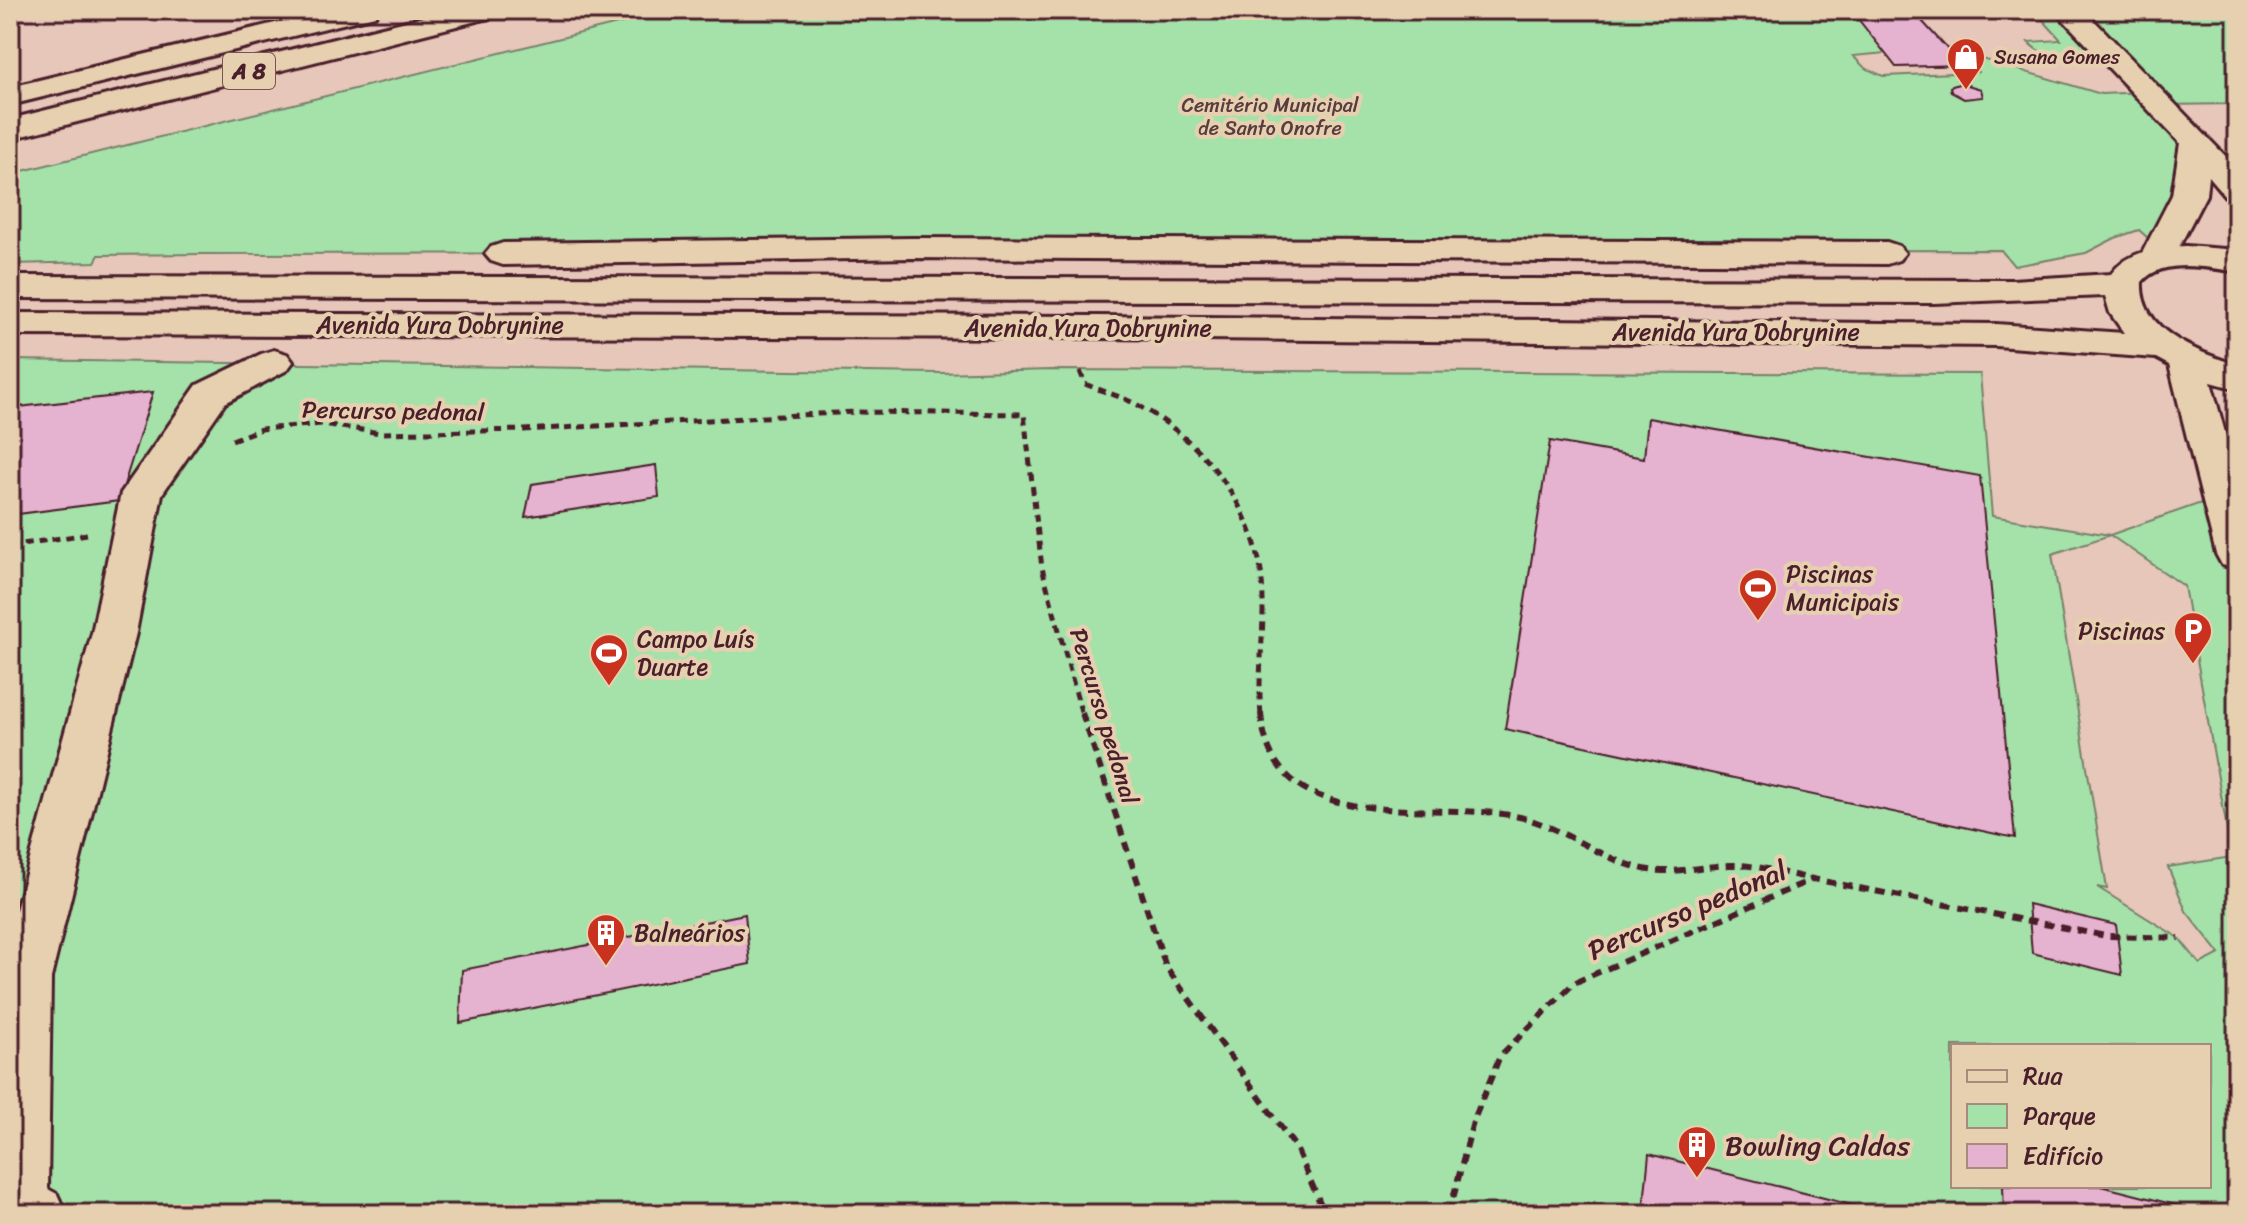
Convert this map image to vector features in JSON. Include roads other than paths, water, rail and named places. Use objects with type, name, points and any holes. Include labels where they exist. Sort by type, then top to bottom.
[{"type":"main road","points":[[10,78],[312,10]]},
{"type":"main road","name":"A 8","points":[[10,96],[365,10]]},
{"type":"main road","name":"A 8","points":[[10,129],[486,10]]},
{"type":"main road","points":[[2068,10],[2196,141],[2237,189]]},
{"type":"main road","points":[[2157,259],[2189,195],[2196,141]]},
{"type":"main road","points":[[503,254],[912,248],[1887,253]]},
{"type":"main road","points":[[2237,261],[2183,255],[2157,259],[2130,273],[2124,284],[2123,298],[2130,315],[2144,331],[2176,353],[2237,377]]},
{"type":"main road","name":"Avenida Yura Dobrynine","points":[[10,287],[1934,292],[2124,284]]},
{"type":"main road","name":"Avenida Yura Dobrynine","points":[[10,324],[1113,327],[1996,335],[2176,353]]},
{"type":"main road","points":[[2176,353],[2237,554]]},
{"type":"main road","points":[[36,1214],[18,1205],[24,978],[114,633],[142,493],[211,394],[274,362]]},
{"type":"place","name":"Susana Gomes","points":[[1966,91]]},
{"type":"place","name":"Piscinas Municipais","points":[[1758,622]]},
{"type":"place","name":"Piscinas","points":[[2193,665]]},
{"type":"place","name":"Campo Luís Duarte","points":[[609,687]]},
{"type":"place","name":"Balneários","points":[[606,967]]},
{"type":"place","name":"Bowling Caldas","points":[[1697,1179]]},
{"type":"park label","name":"Cemitério Municipal de Santo Onofre","points":[[1270,116]]}]
